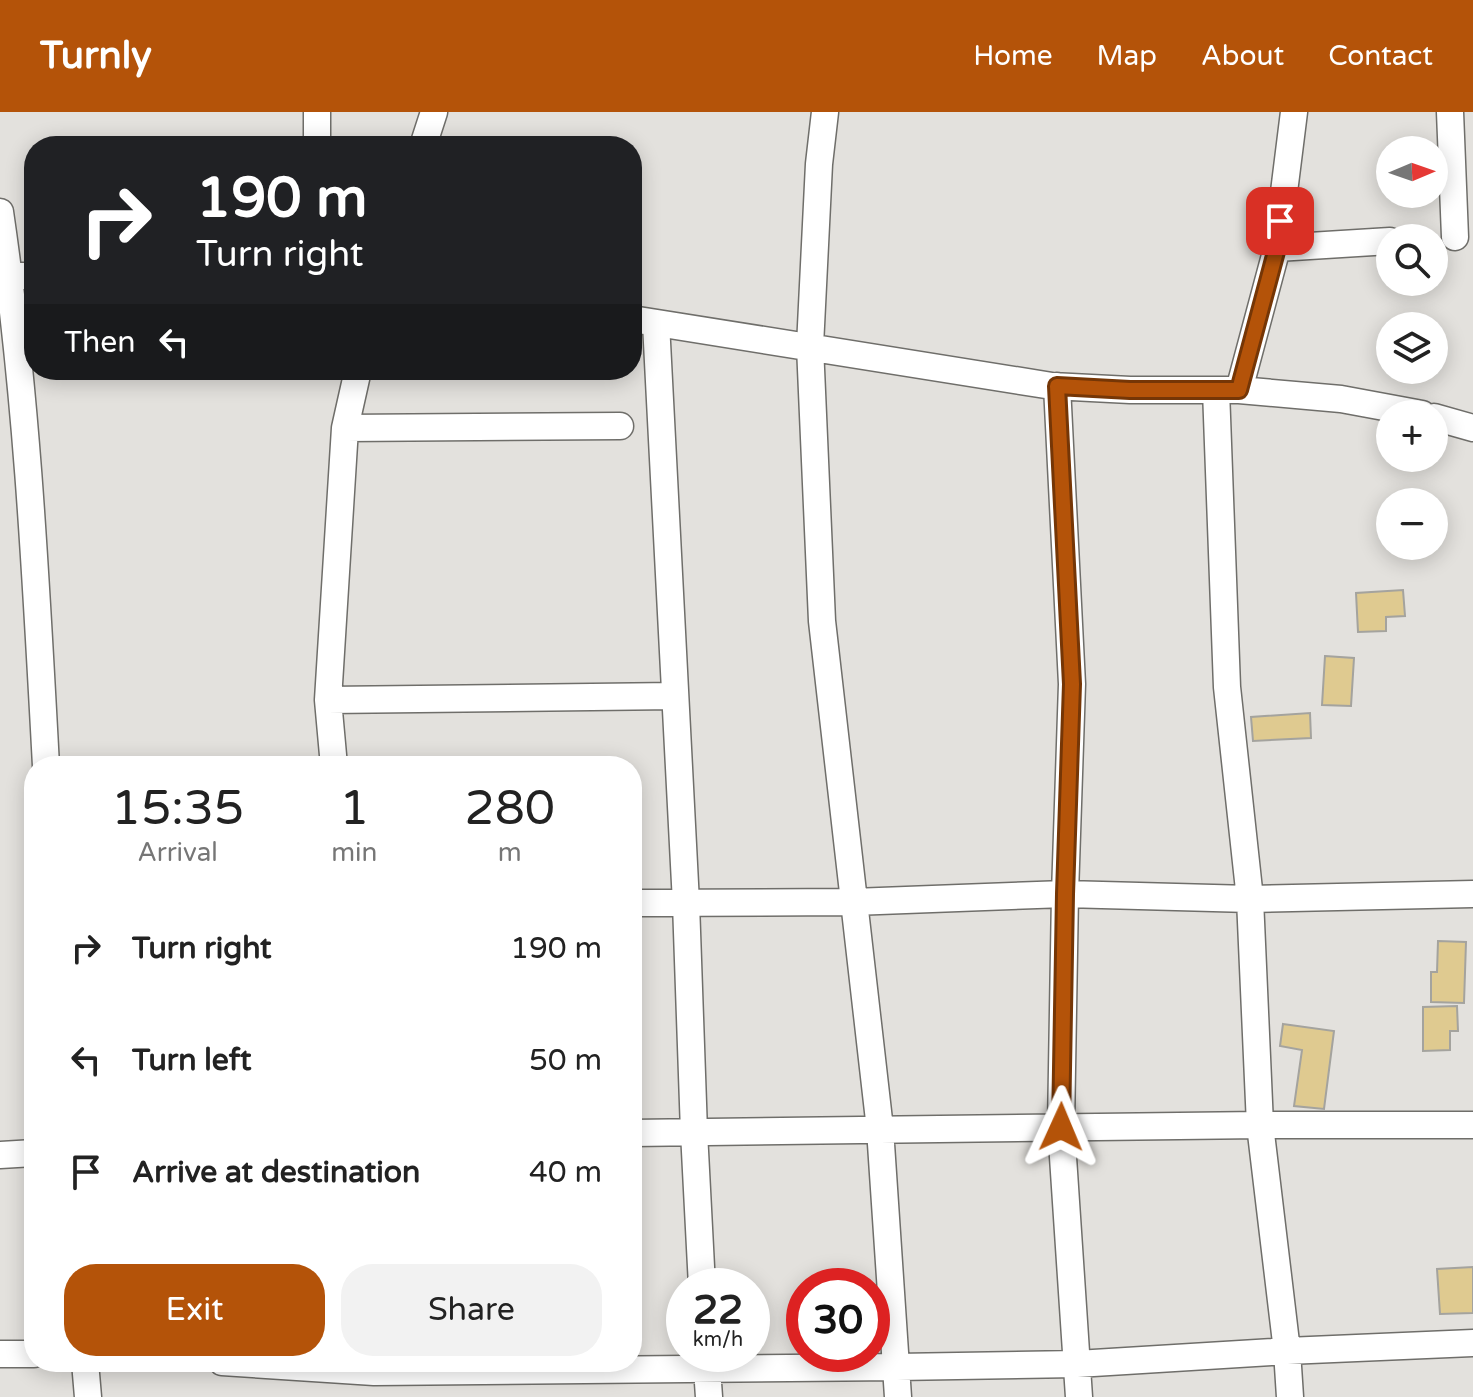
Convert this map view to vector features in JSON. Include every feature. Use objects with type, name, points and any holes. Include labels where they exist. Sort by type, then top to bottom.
[{"type":"street","points":[[317,112],[317,136]]},
{"type":"street","points":[[426,136],[434,112]]},
{"type":"street","points":[[825,112],[819,164],[810,346],[822,621],[880,1129],[898,1397]]},
{"type":"street","points":[[1290,1397],[1260,1125],[1250,899],[1227,687],[1227,390],[1277,248],[1294,112]]},
{"type":"street","points":[[1450,112],[1453,237]]},
{"type":"street","points":[[0,212],[14,276],[33,525],[45,756]]},
{"type":"street","points":[[1277,248],[1376,242]]},
{"type":"street","points":[[701,1268],[675,696],[644,321],[1057,386],[1227,390],[1341,399],[1376,405]]},
{"type":"street","points":[[333,756],[328,700],[345,428],[356,380]]},
{"type":"street","points":[[1057,386],[1072,684],[1061,1127],[1079,1397]]},
{"type":"street","points":[[1448,421],[1473,428]]},
{"type":"street","points":[[345,428],[620,426]]},
{"type":"street","points":[[328,700],[675,696]]},
{"type":"street","points":[[642,903],[853,902],[1065,894],[1250,899],[1473,894]]},
{"type":"street","points":[[642,1133],[1473,1125]]},
{"type":"street","points":[[0,1155],[24,1154]]},
{"type":"street","points":[[770,1363],[897,1367],[1077,1364],[1473,1343]]},
{"type":"street","points":[[0,1354],[24,1354]]},
{"type":"street","points":[[642,1364],[666,1363]]},
{"type":"street","points":[[86,1372],[88,1397]]},
{"type":"street","points":[[323,1372],[374,1377],[478,1372]]},
{"type":"street","points":[[707,1372],[709,1397]]},
{"type":"building","points":[[1403,590],[1405,616],[1386,617],[1386,631],[1358,632],[1356,593]]},
{"type":"building","points":[[1325,656],[1354,658],[1351,706],[1322,705]]},
{"type":"building","points":[[1310,713],[1311,738],[1253,741],[1251,717]]},
{"type":"building","points":[[1438,941],[1466,942],[1464,1003],[1431,1002],[1431,972],[1437,972]]},
{"type":"building","points":[[1457,1006],[1458,1031],[1450,1031],[1450,1050],[1423,1051],[1423,1007]]},
{"type":"building","points":[[1283,1024],[1334,1031],[1324,1109],[1294,1106],[1302,1050],[1280,1046]]},
{"type":"building","points":[[1473,1267],[1473,1313],[1440,1314],[1437,1269]]},
{"type":"route","points":[[1061,1127],[1072,684],[1057,386],[1239,390],[1277,248],[1280,221]]}]
